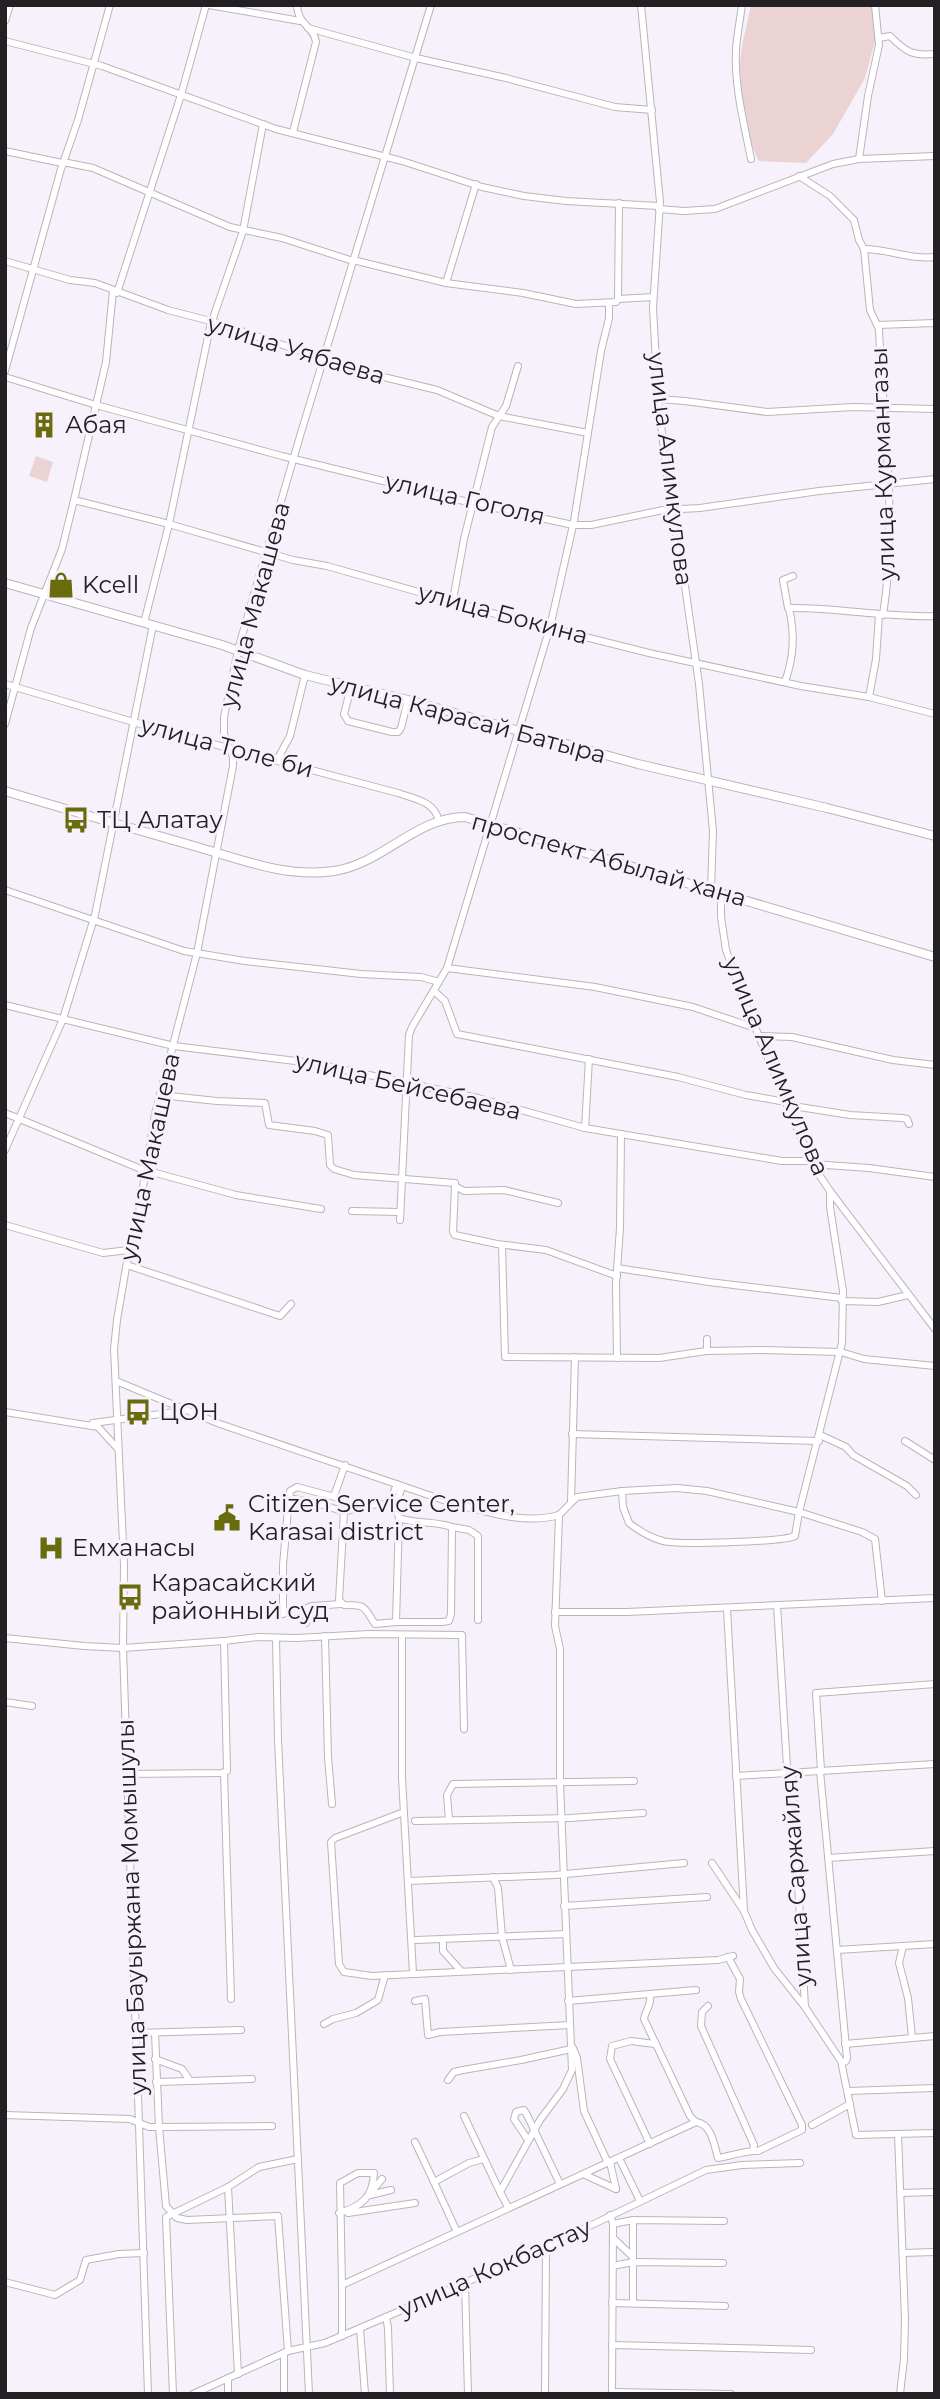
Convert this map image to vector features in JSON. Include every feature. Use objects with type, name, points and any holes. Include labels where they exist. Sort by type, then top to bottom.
[{"type":"main road","name":"улица Карасай Батыра","points":[[5,583],[239,650],[305,675],[408,700],[709,782],[827,808],[935,836]]},
{"type":"main road","name":"проспект Абылай хана","points":[[5,790],[275,870],[314,873],[337,871],[363,862],[439,821],[465,817],[935,957]]},
{"type":"street","points":[[5,21],[10,5]]},
{"type":"street","points":[[5,371],[35,270],[62,163],[78,120],[110,5]]},
{"type":"street","points":[[5,724],[31,628],[62,549],[96,405],[115,292],[150,193],[207,5],[300,21],[316,36],[293,132]]},
{"type":"street","points":[[297,5],[300,21]]},
{"type":"street","name":"улица Макашева","points":[[118,1421],[115,1334],[129,1250],[137,1224],[160,1095],[197,953],[233,766],[233,757],[224,734],[226,701],[323,360],[431,5]]},
{"type":"street","name":"улица Алимкулова","points":[[640,5],[652,110],[659,207],[653,297],[658,399],[671,510],[696,663],[709,782],[713,831],[711,890]]},
{"type":"street","points":[[742,5],[736,68],[751,159]]},
{"type":"street","points":[[859,159],[879,38],[875,5]]},
{"type":"street","points":[[308,28],[415,58],[506,78],[615,107],[652,110]]},
{"type":"street","points":[[879,38],[890,36],[915,55],[935,54]]},
{"type":"street","points":[[5,41],[92,63],[263,124],[524,196],[684,211],[724,207],[833,164],[859,159],[935,156]]},
{"type":"street","points":[[5,1150],[62,1019],[94,920],[135,722],[148,624],[188,430],[212,322],[243,231],[263,124]]},
{"type":"street","points":[[5,151],[93,169],[243,231],[282,238],[353,260],[446,283],[523,293],[576,304],[653,297]]},
{"type":"street","name":"улица Курмангазы","points":[[799,176],[845,209],[854,220],[864,249],[870,310],[878,326],[888,483],[889,578],[869,697]]},
{"type":"street","points":[[446,283],[476,184]]},
{"type":"street","points":[[618,299],[619,203]]},
{"type":"street","points":[[864,249],[879,249],[920,258],[935,257]]},
{"type":"street","name":"улица Уябаева","points":[[5,261],[70,280],[95,283],[176,313],[212,322],[359,372],[437,390],[499,416],[588,433]]},
{"type":"street","points":[[400,1220],[412,1027],[447,968],[550,627],[573,524],[601,351],[609,318],[609,303]]},
{"type":"street","points":[[878,326],[935,323]]},
{"type":"street","points":[[453,600],[472,503],[492,427],[506,406],[518,366]]},
{"type":"street","name":"улица Гоголя","points":[[5,377],[96,405],[295,459],[472,503],[573,524],[591,525],[671,510],[935,479]]},
{"type":"street","points":[[658,399],[767,412],[883,407],[935,409]]},
{"type":"street","name":"улица Бокина","points":[[74,500],[550,627],[696,663],[869,697],[935,714]]},
{"type":"street","points":[[785,682],[793,644],[783,580],[793,576]]},
{"type":"street","points":[[789,608],[935,616]]},
{"type":"street","points":[[277,760],[290,736],[305,675]]},
{"type":"street","name":"улица Толе би","points":[[5,684],[398,793],[431,805],[436,810],[439,821]]},
{"type":"street","points":[[351,687],[345,714],[348,720],[392,732],[401,728],[408,700]]},
{"type":"street","points":[[5,890],[148,940],[197,953],[361,974],[421,977],[439,982]]},
{"type":"street","name":"улица Алимкулова","points":[[721,893],[726,950],[755,1028],[812,1162],[830,1191],[908,1295],[932,1316],[935,1329]]},
{"type":"street","points":[[447,968],[583,985],[692,1007],[755,1028]]},
{"type":"street","points":[[434,991],[445,1001],[457,1034],[717,1085],[787,1104],[850,1115],[902,1118],[907,1119],[909,1124]]},
{"type":"street","name":"улица Бейсебаева","points":[[5,1005],[174,1046],[286,1059],[407,1082],[478,1098],[585,1128],[782,1161],[812,1162],[935,1177]]},
{"type":"street","points":[[759,1035],[792,1037],[893,1060],[935,1065]]},
{"type":"street","points":[[585,1128],[589,1059]]},
{"type":"street","points":[[160,1095],[217,1101],[265,1102],[269,1125],[328,1135],[330,1165],[334,1169],[354,1175],[455,1183],[455,1186],[464,1191],[504,1190],[558,1203]]},
{"type":"street","points":[[5,1113],[145,1170],[236,1195],[321,1209]]},
{"type":"street","points":[[617,1357],[621,1134]]},
{"type":"street","points":[[455,1186],[453,1232],[461,1237],[545,1250],[617,1276]]},
{"type":"street","points":[[622,1491],[623,1507],[629,1522],[664,1542],[755,1541],[795,1536],[841,1352],[841,1264],[830,1207],[830,1191]]},
{"type":"street","points":[[352,1211],[400,1212]]},
{"type":"street","points":[[5,1225],[103,1253],[129,1250]]},
{"type":"street","points":[[502,1245],[505,1357],[659,1358],[707,1351],[762,1350],[841,1352],[864,1359],[935,1366]]},
{"type":"street","points":[[127,1265],[280,1316],[291,1304]]},
{"type":"street","points":[[617,1268],[842,1299],[878,1302],[908,1295]]},
{"type":"street","points":[[707,1339],[707,1351]]},
{"type":"street","points":[[571,1502],[575,1357]]},
{"type":"street","points":[[116,1381],[185,1410],[399,1485],[495,1515],[544,1519],[559,1515],[577,1497],[677,1488],[707,1491],[799,1513],[862,1532],[875,1539],[882,1601]]},
{"type":"street","points":[[5,1412],[86,1424],[185,1410]]},
{"type":"street","name":"улица Бауыржана Момышулы","points":[[118,1421],[148,2394]]},
{"type":"street","points":[[86,1424],[103,1432],[119,1451]]},
{"type":"street","points":[[572,1434],[819,1438],[846,1447],[853,1455],[907,1486],[916,1495]]},
{"type":"street","points":[[905,1441],[935,1460]]},
{"type":"street","points":[[334,1496],[345,1465]]},
{"type":"street","points":[[396,1622],[399,1518],[393,1505],[399,1485]]},
{"type":"street","points":[[283,1614],[283,1565],[290,1491],[297,1487],[367,1505],[393,1505]]},
{"type":"street","points":[[289,1498],[344,1512],[367,1505]]},
{"type":"street","points":[[341,1604],[344,1512]]},
{"type":"street","points":[[500,2192],[534,2130],[563,2090],[572,2070],[563,1873],[560,1662],[559,1640],[555,1634],[559,1515]]},
{"type":"street","points":[[399,1518],[411,1522],[445,1524],[469,1530],[478,1536],[478,1620]]},
{"type":"street","points":[[306,1623],[307,1608],[341,1604],[362,1605],[367,1608],[375,1624],[449,1621],[452,1527]]},
{"type":"street","points":[[555,1612],[627,1612],[935,1598]]},
{"type":"street","name":"улица Саржайляу","points":[[777,1605],[787,1767],[791,1773],[805,2007],[842,2063],[856,2135],[898,2134]]},
{"type":"street","points":[[727,1608],[744,1911]]},
{"type":"street","points":[[326,1636],[332,1804]]},
{"type":"street","points":[[402,1636],[404,1812],[413,1973]]},
{"type":"street","points":[[5,1638],[123,1648],[259,1637],[462,1636],[464,1729]]},
{"type":"street","points":[[276,1638],[278,1753],[309,2394]]},
{"type":"street","points":[[224,1641],[227,1771],[224,1773],[231,1999]]},
{"type":"street","points":[[842,2063],[847,2059],[816,1693],[935,1684]]},
{"type":"street","points":[[5,1702],[32,1706]]},
{"type":"street","points":[[736,1776],[935,1764]]},
{"type":"street","points":[[127,1774],[224,1773]]},
{"type":"street","points":[[449,1820],[447,1800],[453,1784],[634,1781]]},
{"type":"street","points":[[404,1812],[335,1838],[331,1842],[341,1969],[350,1974],[385,1975],[567,1968],[718,1960],[730,1957],[740,1979],[741,1999],[803,2128],[758,2151],[718,2158]]},
{"type":"street","points":[[415,1821],[643,1813]]},
{"type":"street","points":[[828,1858],[935,1851]]},
{"type":"street","points":[[408,1881],[563,1873],[684,1863]]},
{"type":"street","points":[[712,1863],[744,1911],[774,1968],[805,2007]]},
{"type":"street","points":[[493,1877],[498,1888],[502,1937],[511,1970]]},
{"type":"street","points":[[564,1906],[707,1897]]},
{"type":"street","points":[[416,1940],[566,1934]]},
{"type":"street","points":[[443,1939],[443,1951],[461,1971]]},
{"type":"street","points":[[837,1950],[935,1944]]},
{"type":"street","points":[[903,1946],[900,1963],[908,1998],[912,2038]]},
{"type":"street","points":[[324,2024],[356,2013],[378,2000],[385,1975]]},
{"type":"street","points":[[568,2001],[696,1990]]},
{"type":"street","points":[[650,1995],[649,2008],[643,2020],[690,2116],[696,2122]]},
{"type":"street","points":[[415,2001],[425,1999],[428,2035],[440,2032],[569,2025]]},
{"type":"street","points":[[708,2006],[702,2012],[701,2026],[754,2145],[753,2150]]},
{"type":"street","points":[[136,2033],[241,2030]]},
{"type":"street","points":[[155,2033],[159,2127],[166,2206],[171,2214],[187,2220],[278,2216],[286,2352],[284,2394]]},
{"type":"street","points":[[845,2044],[935,2036]]},
{"type":"street","points":[[650,2144],[609,2054],[612,2046],[624,2042],[655,2044]]},
{"type":"street","points":[[447,2080],[454,2072],[521,2060],[570,2046]]},
{"type":"street","points":[[570,2046],[577,2058],[583,2111],[609,2162],[616,2189],[583,2174]]},
{"type":"street","points":[[155,2059],[182,2069],[190,2081]]},
{"type":"street","points":[[156,2082],[252,2079]]},
{"type":"street","points":[[848,2091],[935,2088]]},
{"type":"street","points":[[812,2125],[850,2104]]},
{"type":"street","points":[[528,2140],[516,2124],[516,2112],[524,2110],[560,2184]]},
{"type":"street","points":[[5,2115],[109,2117],[130,2119],[149,2127],[272,2126]]},
{"type":"street","points":[[464,2116],[508,2207]]},
{"type":"street","points":[[342,2284],[696,2122],[702,2122],[706,2126],[718,2158],[718,2167]]},
{"type":"street","points":[[140,2135],[149,2127]]},
{"type":"street","points":[[900,2394],[904,2359],[898,2134],[935,2133]]},
{"type":"street","points":[[415,2142],[457,2232]]},
{"type":"street","points":[[619,2158],[640,2201]]},
{"type":"street","points":[[173,2394],[166,2217],[228,2187],[259,2167],[298,2159]]},
{"type":"street","points":[[434,2182],[469,2163],[484,2159]]},
{"type":"street","name":"улица Кокбастау","points":[[193,2394],[286,2352],[325,2343],[386,2318],[546,2247],[706,2170],[778,2163],[800,2164]]},
{"type":"street","points":[[342,2336],[340,2183],[358,2173],[374,2173],[370,2195]]},
{"type":"street","points":[[339,2213],[362,2204],[382,2179]]},
{"type":"street","points":[[228,2187],[237,2374]]},
{"type":"street","points":[[370,2195],[391,2190]]},
{"type":"street","points":[[901,2193],[935,2192]]},
{"type":"street","points":[[339,2213],[415,2203]]},
{"type":"street","points":[[610,2215],[613,2224],[612,2393],[731,2394]]},
{"type":"street","points":[[613,2224],[633,2220],[723,2221]]},
{"type":"street","points":[[633,2220],[633,2303]]},
{"type":"street","points":[[613,2238],[633,2259]]},
{"type":"street","points":[[545,2394],[546,2247]]},
{"type":"street","points":[[903,2253],[935,2252]]},
{"type":"street","points":[[5,2282],[55,2295],[80,2280],[86,2260],[118,2254],[144,2253]]},
{"type":"street","points":[[613,2266],[633,2259],[723,2263]]},
{"type":"street","points":[[465,2283],[468,2394]]},
{"type":"street","points":[[612,2303],[724,2305]]},
{"type":"street","points":[[386,2318],[390,2394]]},
{"type":"street","points":[[360,2329],[365,2394]]},
{"type":"street","points":[[612,2345],[811,2350]]},
{"type":"street","points":[[228,2378],[228,2394]]},
{"type":"shaded area","points":[[751,5],[873,5],[877,34],[865,78],[833,134],[806,163],[759,161],[755,152],[747,124],[740,78],[742,48]]},
{"type":"shaded area","points":[[36,456],[53,462],[47,482],[29,476]]},
{"type":"place","name":"Абая","points":[[44,425]]},
{"type":"place","name":"Kcell","points":[[61,585]]},
{"type":"place","name":"ТЦ Алатау","points":[[76,820]]},
{"type":"place","name":"ЦОН","points":[[138,1412]]},
{"type":"place","name":"Citizen Service Center, Karasai district","points":[[227,1518]]},
{"type":"place","name":"Емханасы","points":[[51,1548]]},
{"type":"place","name":"Карасайский районный суд","points":[[130,1597]]}]
